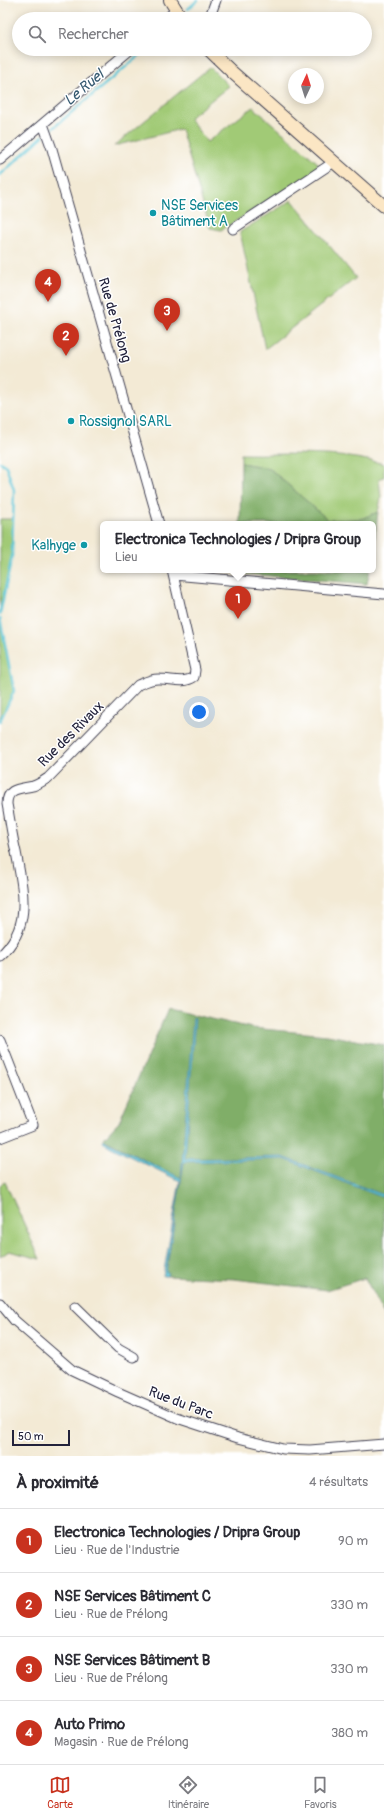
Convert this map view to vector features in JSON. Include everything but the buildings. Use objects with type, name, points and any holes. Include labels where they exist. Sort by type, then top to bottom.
[{"type":"main road","points":[[170,0],[174,12]]},
{"type":"main road","points":[[215,56],[384,206]]},
{"type":"street","points":[[210,12],[216,0]]},
{"type":"street","points":[[0,160],[123,56]]},
{"type":"street","name":"Rue de Prélong","points":[[43,124],[52,149],[158,521]]},
{"type":"street","points":[[233,230],[334,162]]},
{"type":"street","points":[[173,573],[384,594]]},
{"type":"street","name":"Rue des Rivaux","points":[[0,956],[16,937],[21,925],[24,908],[22,886],[7,804],[10,794],[14,790],[31,786],[48,778],[138,685],[148,680],[158,678],[188,681],[194,677],[195,670],[173,573]]},
{"type":"street","points":[[0,1040],[33,1125],[0,1138]]},
{"type":"street","name":"Rue du Parc","points":[[0,1303],[14,1320],[72,1370],[177,1418],[238,1438],[283,1448],[310,1450],[384,1444]]},
{"type":"street","points":[[76,1306],[118,1348],[134,1357]]},
{"type":"green space","points":[[210,67],[229,86],[189,118],[207,142],[253,107],[318,163],[317,171],[221,230],[210,228],[181,129],[114,146]]},
{"type":"green space","points":[[292,200],[356,278],[265,349],[240,232]]},
{"type":"green space","points":[[241,454],[331,455],[384,464],[384,477],[379,479],[381,498],[378,512],[361,519],[328,520],[269,468],[241,463]]},
{"type":"green space","points":[[241,463],[269,468],[328,520],[361,519],[378,512],[376,528],[376,521],[240,521]]},
{"type":"green space","points":[[0,519],[13,519],[12,556],[0,614]]},
{"type":"green space","points":[[235,573],[369,573],[367,584]]},
{"type":"green space","points":[[0,618],[14,691],[0,721]]},
{"type":"green space","points":[[168,1009],[252,1028],[327,1035],[384,1045],[384,1315],[365,1278],[327,1290],[234,1279],[167,1276],[166,1272],[181,1179],[103,1139],[119,1122]]},
{"type":"green space","points":[[5,1182],[40,1259],[9,1251],[0,1257],[0,1185]]},
{"type":"water","points":[[193,1017],[195,1018],[185,1159],[283,1157],[384,1195],[384,1198],[284,1159],[184,1162],[166,1272],[168,1272],[167,1276],[163,1276],[180,1181],[111,1147],[102,1141],[103,1139],[181,1178]]},
{"type":"waterway","name":"Le Ruel","points":[[188,9],[198,0]]},
{"type":"waterway","name":"Le Ruel","points":[[53,128],[139,56]]},
{"type":"waterway","name":"Le Ruel","points":[[0,175],[43,136]]},
{"type":"waterway","name":"Le Ruel","points":[[0,462],[6,466],[14,490],[12,556],[0,614]]},
{"type":"waterway","name":"Le Ruel","points":[[0,618],[14,691],[0,721]]},
{"type":"place","name":"NSE Services Bâtiment A","points":[[153,213]]},
{"type":"place","name":"Auto Primo","points":[[48,302]]},
{"type":"place","name":"NSE Services Bâtiment B","points":[[167,331]]},
{"type":"place","name":"NSE Services Bâtiment C","points":[[66,356]]},
{"type":"place","name":"Rossignol SARL","points":[[71,421]]},
{"type":"place","name":"Kalhyge","points":[[84,545]]},
{"type":"place","name":"Electronica Technologies / Dripra Group","points":[[238,619]]}]
